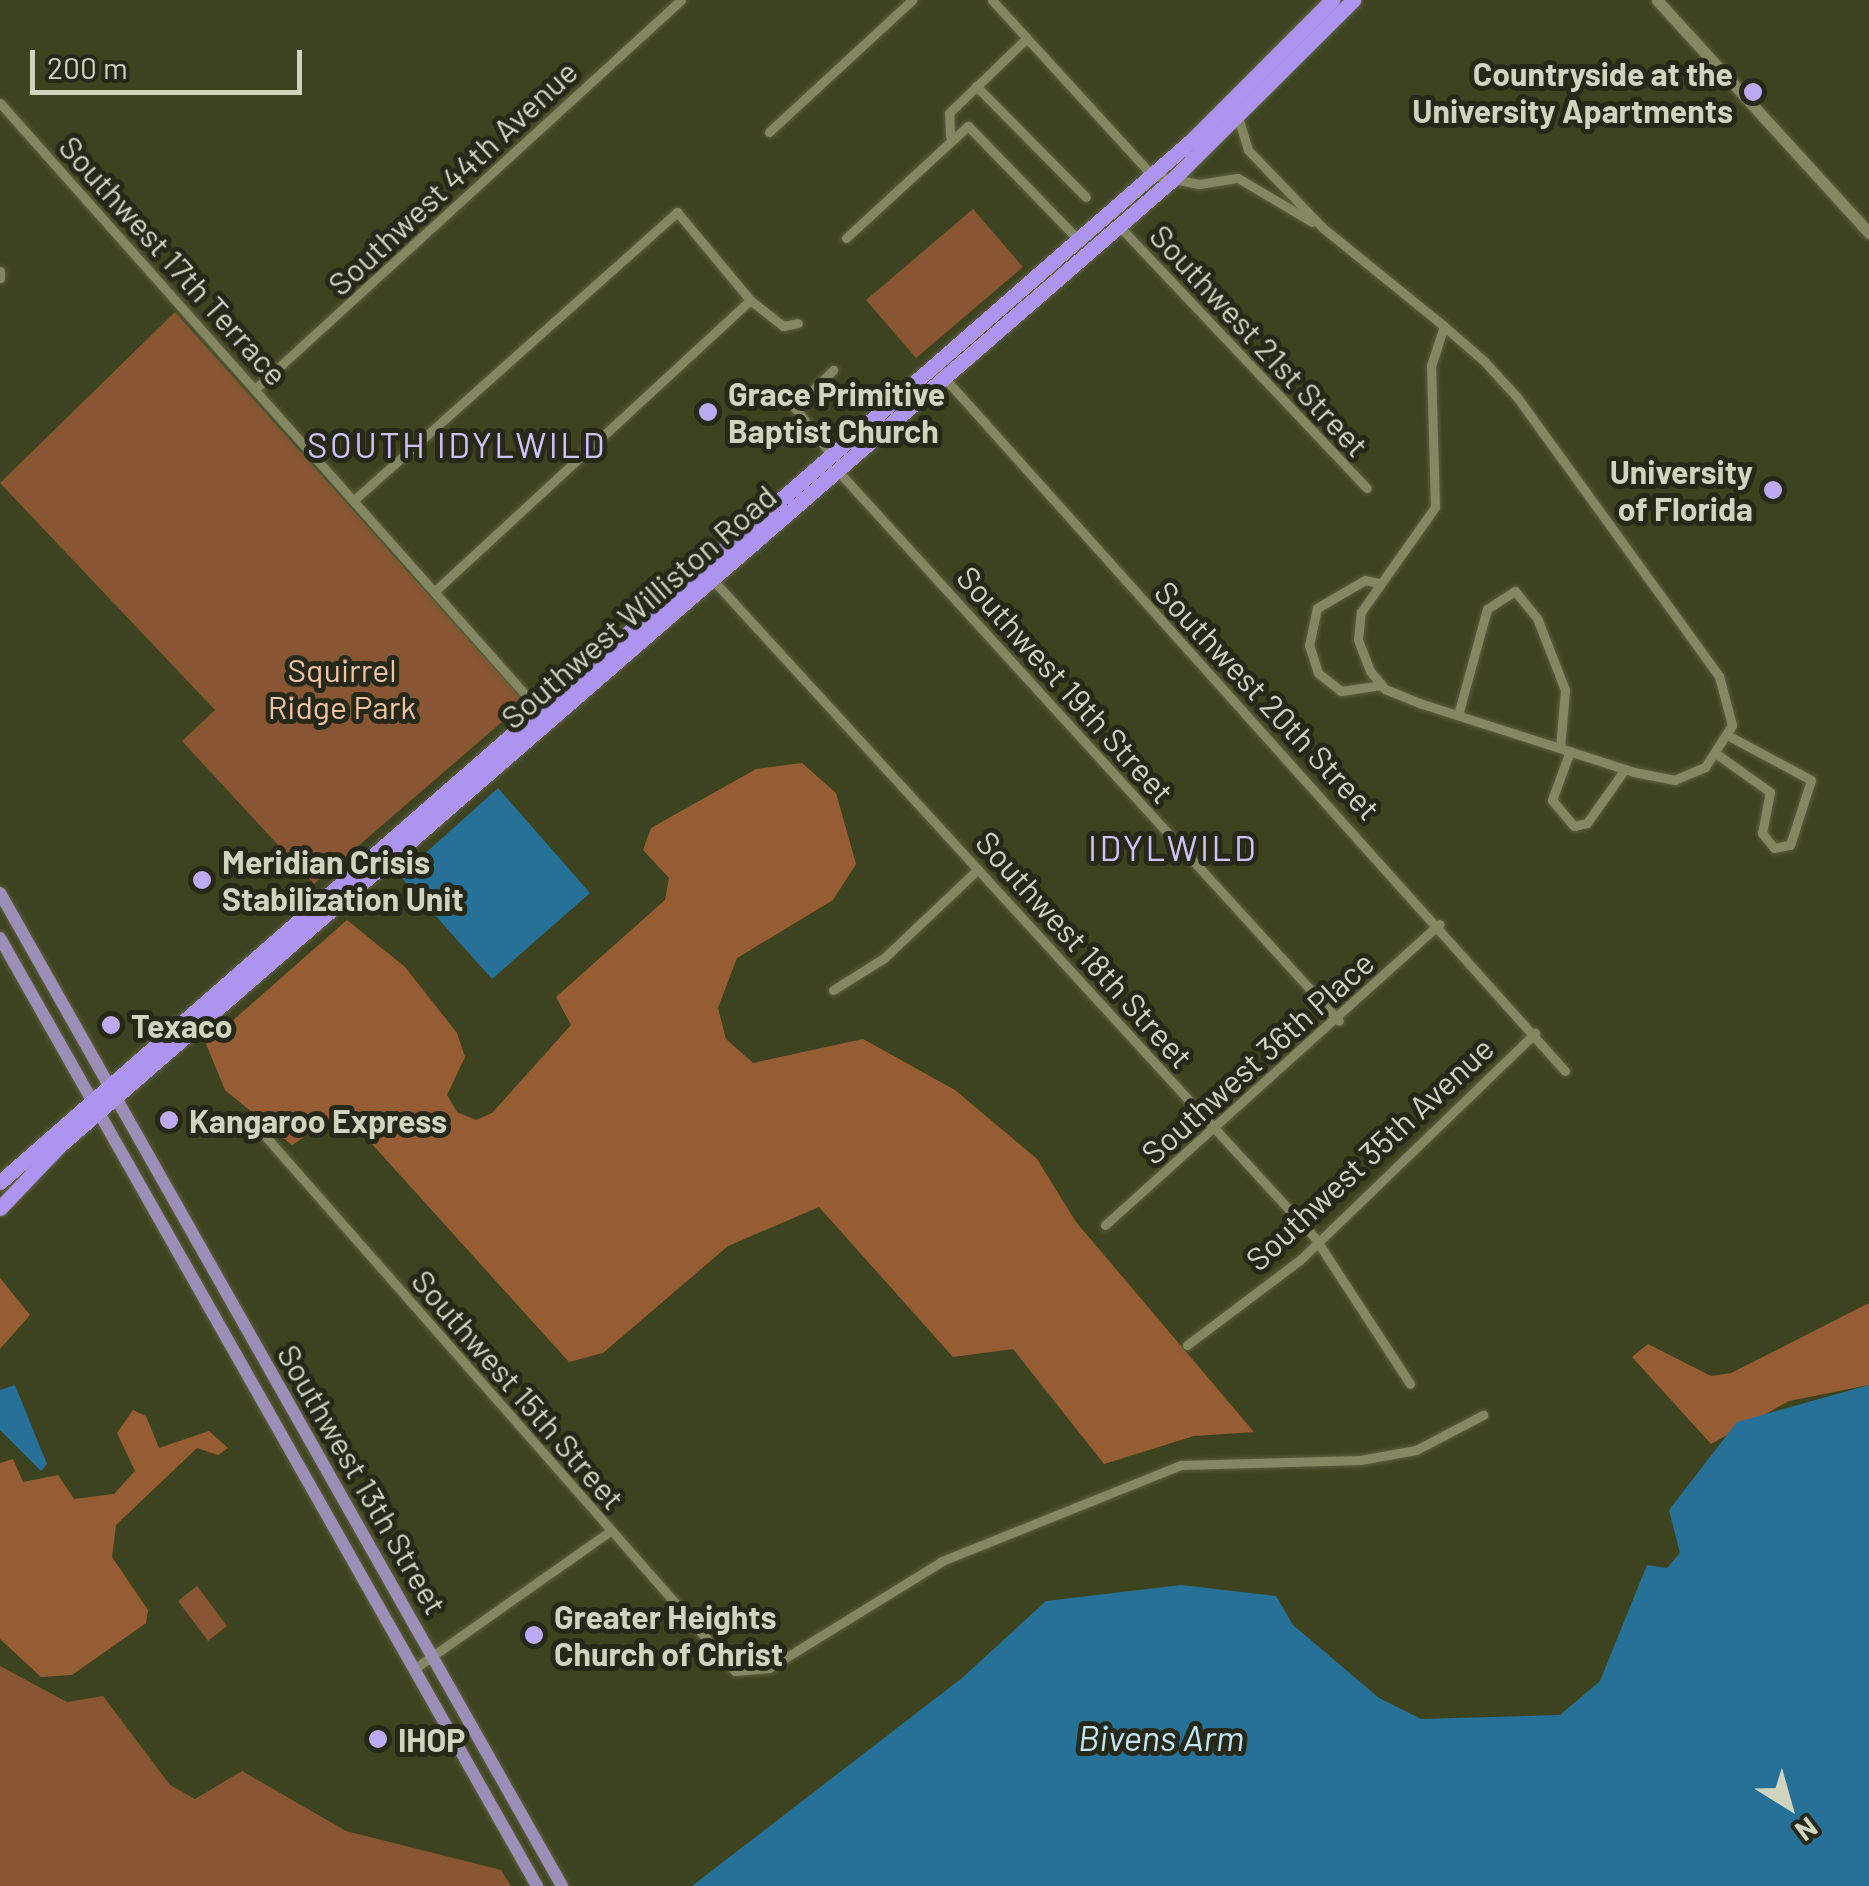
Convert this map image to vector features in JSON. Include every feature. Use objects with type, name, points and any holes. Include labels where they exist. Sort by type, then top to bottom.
[{"type":"highway","name":"Southwest Williston Road","points":[[0,1208],[7,1176],[112,1091],[336,894],[537,708],[837,470],[1332,0]]},
{"type":"highway","name":"Southwest Williston Road","points":[[336,894],[548,721],[830,454],[1173,178],[1353,0]]},
{"type":"main road","name":"Southwest 13th Street","points":[[0,893],[562,1886]]},
{"type":"main road","name":"Southwest 13th Street","points":[[0,938],[537,1886]]},
{"type":"main road","points":[[230,1345],[252,1338]]},
{"type":"main road","points":[[342,1542],[362,1532]]},
{"type":"street","name":"Southwest 44th Avenue","points":[[255,389],[682,0]]},
{"type":"street","points":[[769,132],[912,0]]},
{"type":"street","name":"Southwest 21st Street","points":[[992,0],[1152,174],[1173,178],[1238,178],[1323,228]]},
{"type":"street","points":[[1658,0],[1869,233]]},
{"type":"street","points":[[950,136],[949,113],[1026,39]]},
{"type":"street","points":[[976,86],[1086,197]]},
{"type":"street","name":"Southwest 17th Terrace","points":[[0,103],[548,721]]},
{"type":"street","points":[[1238,117],[1248,150],[1323,228],[1444,326],[1518,397],[1718,676],[1729,736],[1721,752],[1674,780],[1625,769],[1458,715],[1382,685],[1340,691],[1318,673],[1309,645],[1317,608],[1365,580],[1379,583]]},
{"type":"street","points":[[846,238],[950,136],[968,126],[1078,239]]},
{"type":"street","points":[[354,500],[677,212],[750,300],[783,326],[798,323]]},
{"type":"street","name":"Southwest 21st Street","points":[[1118,225],[1366,488]]},
{"type":"street","points":[[435,591],[750,300]]},
{"type":"street","points":[[1382,685],[1358,638],[1379,583],[1435,508],[1431,366],[1444,326]]},
{"type":"street","points":[[830,454],[795,408],[832,370]]},
{"type":"street","name":"Southwest 20th Street","points":[[938,370],[1439,924],[1565,1071]]},
{"type":"street","name":"Southwest 19th Street","points":[[837,470],[1339,1021]]},
{"type":"street","name":"Southwest 18th Street","points":[[706,572],[1315,1238],[1410,1384]]},
{"type":"street","points":[[1458,715],[1487,609],[1515,591],[1538,618],[1565,690],[1565,749],[1552,800],[1574,826],[1587,823],[1625,769]]},
{"type":"street","points":[[1721,752],[1770,792],[1762,833],[1774,848],[1790,845],[1811,780],[1729,736]]},
{"type":"street","points":[[833,990],[884,958],[978,870]]},
{"type":"street","name":"Southwest 36th Place","points":[[1105,1224],[1217,1131],[1439,924]]},
{"type":"street","name":"Southwest 35th Avenue","points":[[1187,1344],[1300,1260],[1315,1238],[1535,1033]]},
{"type":"street","name":"Southwest 15th Street","points":[[259,1130],[714,1655],[747,1673],[942,1561],[1181,1465],[1360,1460],[1416,1450],[1483,1416]]},
{"type":"street","points":[[414,1669],[609,1532]]},
{"type":"green space","points":[[973,209],[1023,267],[916,358],[866,300]]},
{"type":"green space","name":"Squirrel Ridge Park","points":[[175,312],[525,702],[314,884],[182,741],[215,710],[0,483]]},
{"type":"green space","points":[[197,1586],[227,1626],[208,1641],[178,1601]]},
{"type":"green space","points":[[0,1666],[67,1702],[103,1696],[170,1785],[195,1799],[242,1771],[346,1831],[501,1870],[511,1886],[0,1886]]},
{"type":"shaded area","points":[[802,763],[836,793],[856,864],[833,900],[737,958],[718,1008],[726,1039],[753,1063],[863,1039],[955,1090],[1037,1159],[1076,1222],[1254,1432],[1194,1436],[1104,1464],[1013,1349],[953,1357],[819,1207],[728,1246],[603,1353],[569,1362],[343,1112],[292,1145],[225,1090],[206,1044],[347,920],[405,967],[457,1033],[465,1057],[447,1095],[457,1112],[476,1120],[492,1113],[571,1025],[556,997],[665,900],[669,878],[643,850],[651,828],[756,769]]},
{"type":"shaded area","points":[[0,1278],[30,1315],[0,1349]]},
{"type":"shaded area","points":[[1869,1303],[1869,1385],[1789,1401],[1711,1444],[1632,1357],[1648,1344],[1711,1376],[1731,1373]]},
{"type":"shaded area","points":[[133,1410],[146,1416],[159,1448],[209,1431],[228,1448],[218,1455],[197,1448],[116,1525],[112,1557],[148,1610],[146,1623],[72,1675],[41,1677],[0,1639],[0,1463],[13,1459],[23,1482],[58,1475],[74,1499],[114,1494],[135,1471],[117,1433]]},
{"type":"water","points":[[498,788],[590,893],[492,979],[400,876]]},
{"type":"water","points":[[15,1385],[47,1464],[41,1471],[0,1430],[0,1390]]},
{"type":"water","name":"Bivens Arm","points":[[1869,1385],[1869,1886],[692,1886],[962,1678],[1046,1601],[1181,1585],[1276,1596],[1293,1625],[1379,1698],[1421,1719],[1560,1715],[1600,1681],[1647,1565],[1667,1568],[1680,1553],[1669,1510],[1737,1422]]},
{"type":"place","name":"Countryside at the University Apartments","points":[[1753,92]]},
{"type":"place","name":"Grace Primitive Baptist Church","points":[[708,412]]},
{"type":"place","name":"University of Florida","points":[[1773,490]]},
{"type":"place","name":"Meridian Crisis Stabilization Unit","points":[[202,880]]},
{"type":"place","name":"Texaco","points":[[111,1025]]},
{"type":"place","name":"Kangaroo Express","points":[[169,1120]]},
{"type":"place","name":"Greater Heights Church of Christ","points":[[534,1635]]},
{"type":"place","name":"IHOP","points":[[378,1739]]},
{"type":"district","name":"SOUTH IDYLWILD","points":[[457,444]]},
{"type":"district","name":"IDYLWILD","points":[[1173,847]]}]
